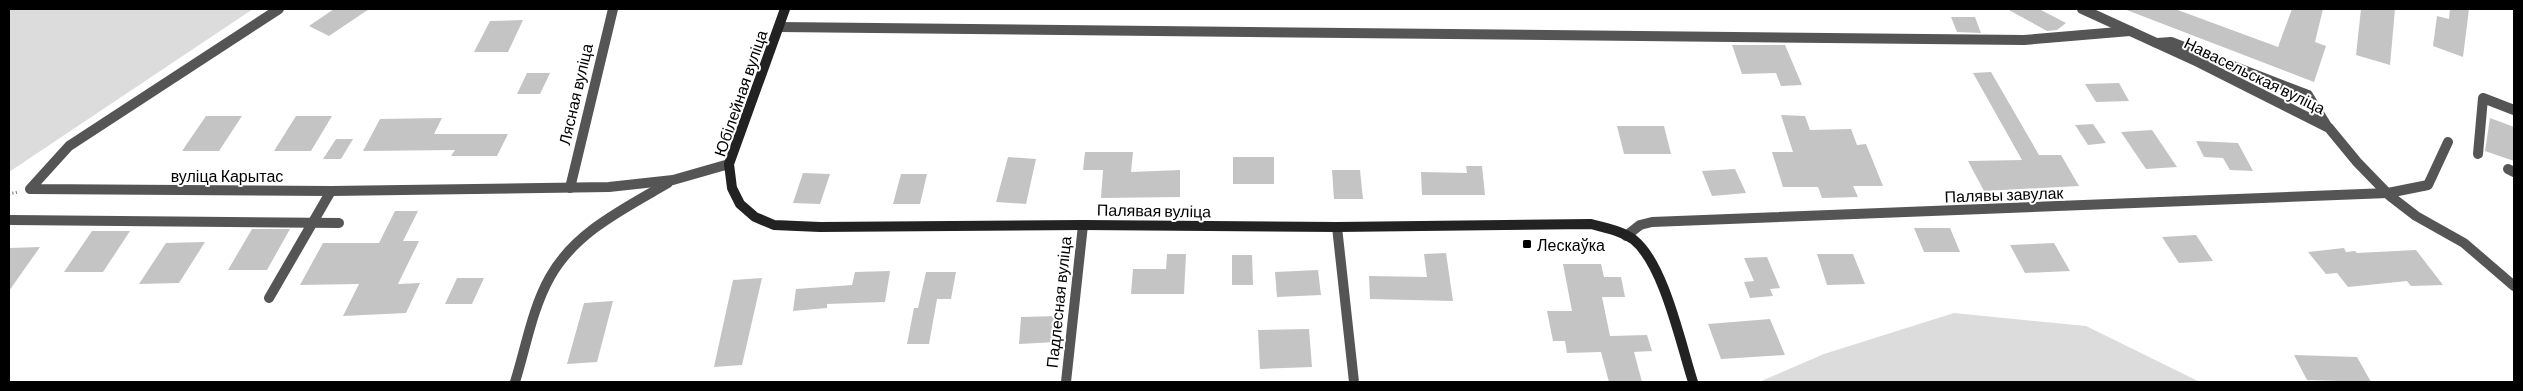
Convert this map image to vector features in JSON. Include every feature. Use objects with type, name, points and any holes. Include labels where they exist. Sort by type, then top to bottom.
[{"type":"main road","name":"Юбілейная вуліца","points":[[732,188],[729,164],[785,9]]},
{"type":"main road","name":"Палявая вуліца","points":[[732,188],[740,204],[755,217],[774,225],[820,227],[1083,225],[1337,227],[1591,224],[1636,241],[1651,258],[1693,382]]},
{"type":"street","name":"вуліца Карытас","points":[[279,9],[69,146],[30,189],[331,191],[609,187],[673,180],[729,164]]},
{"type":"street","name":"Лясная вуліца","points":[[570,188],[613,9]]},
{"type":"street","name":"Навасельская вуліца","points":[[2082,9],[2198,62],[2329,128],[2341,144],[2388,193],[2411,213],[2446,232],[2476,252],[2514,286]]},
{"type":"street","points":[[779,27],[2024,40],[2130,32]]},
{"type":"street","points":[[2157,43],[2171,42],[2308,96],[2315,104],[2318,117],[2329,128]]},
{"type":"street","points":[[2478,154],[2482,98],[2514,110]]},
{"type":"street","name":"Палявы завулак","points":[[1626,236],[1640,225],[1652,222],[2388,193],[2428,185],[2448,142]]},
{"type":"street","points":[[515,382],[540,299],[560,262],[595,228],[673,180]]},
{"type":"street","points":[[269,298],[331,191]]},
{"type":"street","points":[[11,220],[339,223]]},
{"type":"street","name":"Падлесная вуліца","points":[[1066,382],[1083,225]]},
{"type":"street","points":[[1337,227],[1354,382]]},
{"type":"shaded area","points":[[9,9],[253,9],[9,172]]},
{"type":"shaded area","points":[[1954,313],[2086,326],[2200,382],[1759,382],[1824,354]]},
{"type":"building","points":[[334,9],[369,9],[329,36],[309,26]]},
{"type":"building","points":[[2007,9],[2039,9],[2066,23],[2057,30],[2047,31]]},
{"type":"building","points":[[2124,9],[2175,9],[2278,47],[2292,9],[2323,9],[2315,42],[2326,46],[2314,82]]},
{"type":"building","points":[[2361,9],[2395,9],[2390,65],[2356,55]]},
{"type":"building","points":[[2450,9],[2469,9],[2463,57],[2433,46],[2437,16],[2449,19]]},
{"type":"building","points":[[1951,17],[1975,17],[1981,33],[1957,32]]},
{"type":"building","points":[[523,20],[508,52],[474,52],[490,21]]},
{"type":"building","points":[[1732,45],[1785,45],[1802,85],[1781,86],[1776,73],[1742,74]]},
{"type":"building","points":[[1991,72],[2039,155],[2061,155],[2079,186],[1984,191],[1968,161],[2022,160],[1973,73]]},
{"type":"building","points":[[527,73],[550,73],[540,94],[517,94]]},
{"type":"building","points":[[2119,83],[2129,101],[2096,102],[2085,84]]},
{"type":"building","points":[[1781,115],[1805,116],[1810,130],[1851,129],[1857,145],[1866,144],[1883,186],[1853,186],[1858,197],[1822,198],[1818,187],[1783,187],[1772,152],[1793,152]]},
{"type":"building","points":[[206,116],[242,116],[219,151],[182,151]]},
{"type":"building","points":[[296,116],[332,116],[311,151],[274,151]]},
{"type":"building","points":[[442,118],[434,134],[508,134],[497,156],[451,156],[455,150],[363,151],[380,119]]},
{"type":"building","points":[[2490,118],[2514,127],[2514,161],[2485,151]]},
{"type":"building","points":[[2093,124],[2106,143],[2088,145],[2075,125]]},
{"type":"building","points":[[1617,126],[1664,126],[1671,154],[1624,154]]},
{"type":"building","points":[[2152,130],[2177,167],[2146,169],[2121,132]]},
{"type":"building","points":[[336,139],[353,139],[341,159],[323,159]]},
{"type":"building","points":[[2196,141],[2238,143],[2253,171],[2230,170],[2223,158],[2204,157]]},
{"type":"building","points":[[1085,152],[1133,152],[1131,172],[1180,170],[1180,197],[1101,198],[1103,170],[1083,170]]},
{"type":"building","points":[[1008,157],[1036,159],[1026,204],[996,202]]},
{"type":"building","points":[[1233,157],[1274,157],[1274,184],[1233,184]]},
{"type":"building","points":[[1466,166],[1482,166],[1485,195],[1422,195],[1421,172],[1467,173]]},
{"type":"building","points":[[1735,169],[1746,193],[1712,196],[1702,171]]},
{"type":"building","points":[[1332,170],[1360,170],[1363,199],[1334,199]]},
{"type":"building","points":[[803,173],[830,174],[820,204],[793,203]]},
{"type":"building","points":[[901,174],[927,174],[920,204],[893,204]]},
{"type":"building","points":[[395,211],[418,211],[403,241],[419,241],[398,284],[420,283],[406,313],[343,316],[359,284],[300,285],[323,243],[379,243]]},
{"type":"building","points":[[1914,228],[1950,228],[1960,252],[1924,252]]},
{"type":"building","points":[[252,229],[290,229],[267,270],[228,270]]},
{"type":"building","points":[[92,231],[130,231],[103,272],[64,272]]},
{"type":"building","points":[[2196,235],[2213,261],[2179,263],[2162,237]]},
{"type":"building","points":[[205,242],[179,283],[139,284],[166,243]]},
{"type":"building","points":[[2054,243],[2070,271],[2025,273],[2010,245]]},
{"type":"building","points":[[40,247],[9,291],[9,248]]},
{"type":"building","points":[[2344,248],[2346,252],[2355,251],[2357,253],[2416,250],[2443,285],[2411,286],[2407,281],[2348,287],[2337,273],[2326,274],[2308,252]]},
{"type":"building","points":[[1446,253],[1453,301],[1370,299],[1369,276],[1427,277],[1424,254]]},
{"type":"building","points":[[1167,254],[1186,254],[1184,294],[1131,294],[1133,269],[1166,269]]},
{"type":"building","points":[[1817,254],[1853,254],[1865,284],[1827,285]]},
{"type":"building","points":[[1232,255],[1252,255],[1253,285],[1232,285]]},
{"type":"building","points":[[1767,257],[1780,288],[1770,289],[1773,296],[1750,298],[1744,282],[1754,281],[1744,258]]},
{"type":"building","points":[[1563,264],[1601,264],[1604,277],[1621,277],[1625,297],[1602,297],[1610,336],[1647,335],[1652,351],[1634,352],[1642,382],[1609,382],[1601,352],[1567,353],[1565,341],[1553,341],[1547,311],[1572,311]]},
{"type":"building","points":[[1318,270],[1321,295],[1277,297],[1275,272]]},
{"type":"building","points":[[890,271],[885,302],[827,304],[827,308],[793,311],[796,289],[852,285],[855,272]]},
{"type":"building","points":[[926,272],[956,272],[951,299],[937,299],[929,344],[907,344],[914,308],[918,308]]},
{"type":"building","points":[[457,278],[484,278],[472,304],[445,304]]},
{"type":"building","points":[[762,278],[742,365],[714,367],[733,280]]},
{"type":"building","points":[[613,301],[597,362],[567,364],[584,303]]},
{"type":"building","points":[[1059,316],[1057,342],[1019,344],[1021,317]]},
{"type":"building","points":[[1770,319],[1785,355],[1721,359],[1708,324]]},
{"type":"building","points":[[1309,329],[1312,367],[1260,369],[1258,330]]},
{"type":"building","points":[[2294,355],[2357,357],[2371,382],[2307,380]]},
{"type":"place","name":"Лескаўка","points":[[1527,244]]}]
